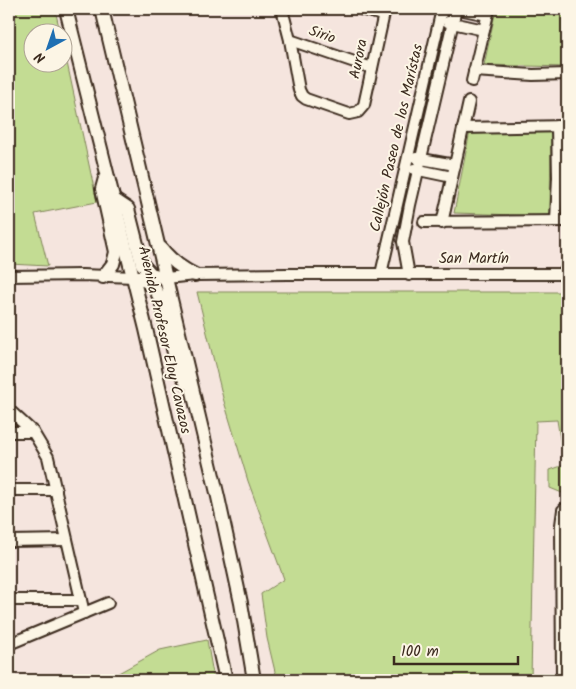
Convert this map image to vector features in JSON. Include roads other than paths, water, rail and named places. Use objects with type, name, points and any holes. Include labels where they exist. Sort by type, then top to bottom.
[{"type":"main road","name":"Avenida Profesor Eloy Cavazos","points":[[66,9],[145,319],[226,680]]},
{"type":"main road","name":"Avenida Profesor Eloy Cavazos","points":[[102,9],[241,603],[254,680]]},
{"type":"main road","points":[[103,276],[113,264],[116,252],[102,189],[106,171]]},
{"type":"main road","points":[[114,199],[128,209],[142,264],[151,274],[166,278]]},
{"type":"main road","points":[[158,243],[168,257],[180,268],[196,275]]},
{"type":"main road","points":[[134,277],[140,277],[154,287],[161,300],[178,369],[192,391]]},
{"type":"main road","points":[[145,319],[145,308],[154,287],[166,278]]},
{"type":"main road","points":[[145,319],[150,308],[158,307],[164,311]]},
{"type":"street","points":[[282,9],[290,40]]},
{"type":"street","points":[[360,9],[384,12]]},
{"type":"street","name":"Callejón Paseo de los Marístas","points":[[380,274],[442,9]]},
{"type":"street","points":[[457,9],[488,12],[473,76],[567,74]]},
{"type":"street","name":"Callejón Paseo de los Marístas","points":[[408,274],[403,242],[410,205],[457,9]]},
{"type":"street","name":"Aurora","points":[[290,40],[296,77],[302,96],[349,114],[358,112],[364,106],[384,12]]},
{"type":"street","points":[[440,20],[484,30]]},
{"type":"street","name":"Sirio","points":[[290,40],[372,68]]},
{"type":"street","points":[[442,223],[468,102]]},
{"type":"street","points":[[463,128],[562,126],[563,177],[556,221]]},
{"type":"street","points":[[408,156],[455,165]]},
{"type":"street","points":[[405,167],[452,177]]},
{"type":"street","points":[[424,222],[567,221]]},
{"type":"street","name":"San Martín","points":[[166,278],[196,275],[567,274]]},
{"type":"street","points":[[9,276],[134,277]]},
{"type":"street","points":[[9,410],[33,432],[48,457],[84,613]]},
{"type":"street","points":[[9,432],[33,432]]},
{"type":"street","points":[[9,490],[56,490]]},
{"type":"street","points":[[562,675],[564,655],[561,525],[565,509]]},
{"type":"street","points":[[9,541],[67,540]]},
{"type":"street","points":[[9,600],[81,600]]},
{"type":"street","points":[[9,644],[108,603]]}]
